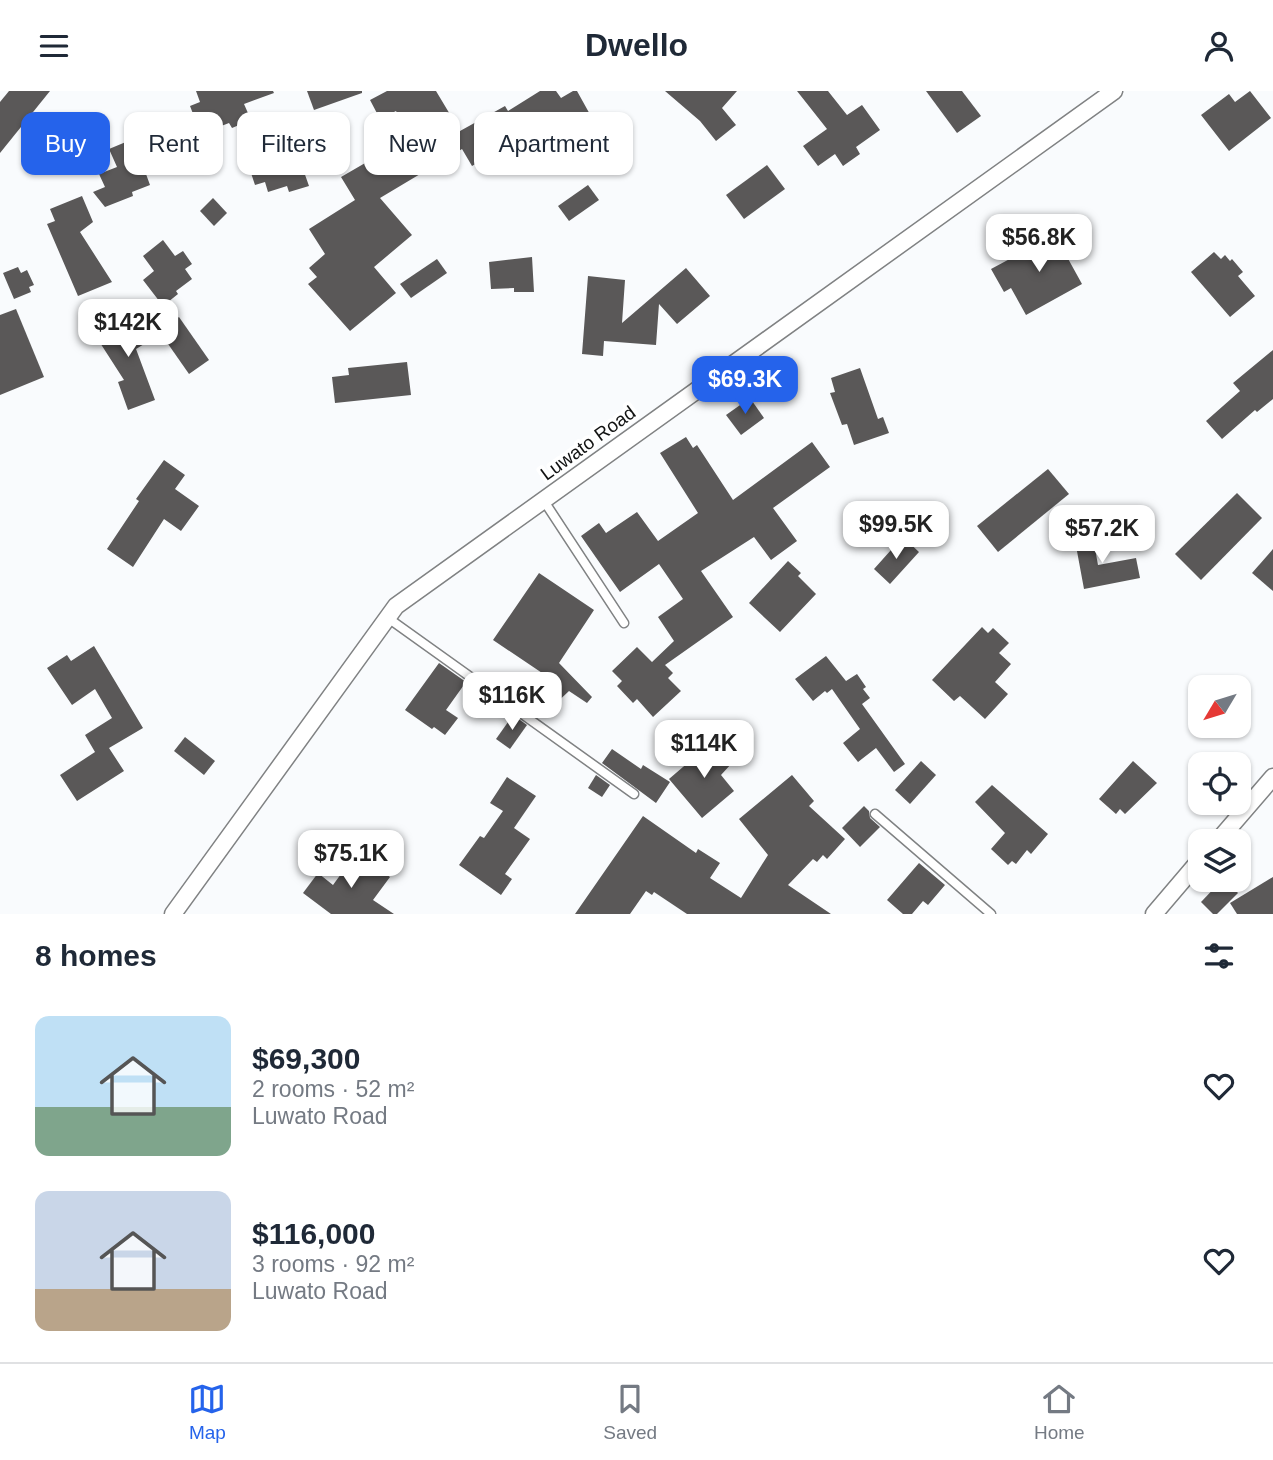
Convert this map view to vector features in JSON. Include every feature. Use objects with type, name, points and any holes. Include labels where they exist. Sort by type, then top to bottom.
[{"type":"street","name":"Luwato Road","points":[[173,914],[396,606],[1114,91]]},
{"type":"street","points":[[1228,829],[1273,776]]},
{"type":"street","points":[[1154,914],[1188,874]]},
{"type":"lane","points":[[544,501],[624,623]]},
{"type":"lane","points":[[388,618],[634,795]]},
{"type":"lane","points":[[875,814],[991,914]]},
{"type":"building","points":[[9,91],[50,91],[33,112],[21,112],[21,127],[0,153],[0,102]]},
{"type":"building","points":[[196,91],[274,93],[244,104],[248,112],[237,112],[237,126],[232,128],[229,123],[223,125],[223,112],[192,112],[190,106],[200,102]]},
{"type":"building","points":[[307,91],[362,91],[362,93],[314,110]]},
{"type":"building","points":[[387,91],[436,91],[449,112],[376,112],[370,100]]},
{"type":"building","points":[[540,91],[556,91],[561,98],[577,91],[589,112],[494,112],[505,106],[508,111]]},
{"type":"building","points":[[665,91],[737,91],[722,108],[736,125],[716,141],[700,121]]},
{"type":"building","points":[[797,91],[828,91],[847,115],[862,105],[880,130],[856,147],[860,154],[843,166],[835,154],[818,166],[803,146],[827,129]]},
{"type":"building","points":[[926,91],[962,91],[981,116],[957,133]]},
{"type":"building","points":[[1250,91],[1271,118],[1229,151],[1201,115],[1229,94],[1235,102]]},
{"type":"building","points":[[474,123],[474,165],[472,166],[462,149],[460,150],[460,131]]},
{"type":"building","points":[[124,143],[124,175],[146,175],[150,185],[132,192],[133,196],[105,207],[93,192],[105,187],[99,175],[110,175],[110,170],[117,167],[110,149]]},
{"type":"building","points":[[364,164],[364,175],[418,175],[380,198],[412,235],[374,267],[396,293],[350,331],[308,284],[317,277],[309,268],[325,254],[309,229],[355,200],[341,177],[350,175],[350,172]]},
{"type":"building","points":[[767,165],[785,189],[744,219],[726,195]]},
{"type":"building","points":[[252,175],[305,175],[309,186],[289,192],[287,186],[268,192],[265,182],[255,185]]},
{"type":"building","points":[[588,185],[599,200],[569,221],[558,206]]},
{"type":"building","points":[[82,196],[93,222],[80,232],[112,282],[78,296],[47,224],[55,221],[50,209]]},
{"type":"building","points":[[213,198],[227,213],[214,226],[200,211]]},
{"type":"building","points":[[1064,234],[1073,251],[1066,255],[1082,284],[1026,315],[1011,288],[1004,292],[991,269],[1032,247],[1034,250]]},
{"type":"building","points":[[163,240],[175,256],[183,251],[192,264],[185,269],[192,279],[176,291],[178,294],[163,306],[143,280],[154,271],[143,256]]},
{"type":"building","points":[[1214,252],[1221,259],[1225,255],[1230,261],[1232,259],[1243,272],[1238,276],[1255,296],[1230,317],[1191,272]]},
{"type":"building","points":[[532,257],[534,292],[514,292],[514,288],[491,289],[489,262]]},
{"type":"building","points":[[437,259],[447,273],[411,298],[400,284]]},
{"type":"building","points":[[18,267],[21,273],[27,270],[34,285],[29,287],[31,292],[14,299],[3,273]]},
{"type":"building","points":[[686,268],[710,296],[677,324],[659,304],[656,345],[604,341],[603,356],[582,354],[588,276],[625,280],[622,323]]},
{"type":"building","points":[[16,309],[44,377],[0,395],[0,315]]},
{"type":"building","points":[[133,315],[149,341],[136,349],[155,400],[128,410],[118,382],[124,380],[95,335],[123,316],[126,320]]},
{"type":"building","points":[[179,317],[209,360],[189,374],[159,331]]},
{"type":"building","points":[[1273,350],[1273,399],[1257,412],[1255,410],[1222,439],[1206,421],[1240,391],[1233,383]]},
{"type":"building","points":[[407,362],[411,395],[335,403],[332,377],[349,375],[348,368]]},
{"type":"building","points":[[860,368],[878,419],[883,417],[889,433],[854,445],[847,424],[842,425],[830,393],[835,392],[831,378]]},
{"type":"building","points":[[750,398],[764,418],[741,435],[726,415]]},
{"type":"building","points":[[686,437],[693,448],[697,445],[733,500],[812,442],[830,467],[773,508],[797,541],[771,560],[754,537],[701,571],[733,617],[665,665],[673,673],[668,678],[681,691],[653,717],[637,699],[633,703],[617,686],[622,681],[612,671],[637,647],[652,662],[674,641],[658,617],[683,599],[659,564],[620,592],[581,536],[599,523],[606,533],[637,512],[658,541],[698,513],[660,453]]},
{"type":"building","points":[[164,460],[185,475],[175,489],[199,506],[181,531],[164,519],[133,567],[107,549],[139,501],[136,499]]},
{"type":"building","points":[[1048,469],[1069,494],[998,552],[977,526]]},
{"type":"building","points":[[1237,493],[1262,518],[1201,580],[1175,554]]},
{"type":"building","points":[[1092,532],[1098,565],[1136,558],[1140,578],[1084,589],[1074,535]]},
{"type":"building","points":[[903,537],[919,552],[890,584],[874,569],[891,550],[893,553],[892,549]]},
{"type":"building","points":[[1273,549],[1273,591],[1252,573]]},
{"type":"building","points":[[788,561],[801,573],[798,576],[816,594],[780,632],[749,603]]},
{"type":"building","points":[[539,573],[594,610],[559,663],[592,697],[587,703],[569,691],[552,707],[537,692],[551,679],[493,640]]},
{"type":"building","points":[[982,627],[988,633],[993,628],[1009,643],[999,653],[1011,664],[995,682],[1008,694],[985,719],[960,696],[954,701],[932,680]]},
{"type":"building","points":[[94,646],[143,728],[109,748],[124,771],[77,801],[60,775],[95,752],[85,735],[112,718],[95,689],[72,705],[47,668],[67,655],[71,661]]},
{"type":"building","points":[[826,656],[846,681],[857,674],[866,687],[863,689],[870,698],[862,704],[905,764],[894,772],[876,748],[858,762],[843,743],[860,729],[832,689],[813,701],[795,679]]},
{"type":"building","points":[[439,663],[466,682],[446,710],[458,718],[445,735],[405,710]]},
{"type":"building","points":[[513,715],[527,725],[510,749],[496,739]]},
{"type":"building","points":[[185,737],[215,761],[204,775],[174,751]]},
{"type":"building","points":[[711,743],[732,763],[721,775],[734,791],[702,818],[669,779]]},
{"type":"building","points":[[612,749],[641,769],[643,765],[670,782],[656,803],[602,763]]},
{"type":"building","points":[[921,761],[936,775],[910,804],[895,790]]},
{"type":"building","points":[[1133,761],[1157,783],[1125,814],[1120,809],[1116,814],[1099,799]]},
{"type":"building","points":[[596,775],[610,785],[602,797],[588,788]]},
{"type":"building","points":[[792,775],[814,801],[809,806],[845,839],[827,859],[823,855],[817,862],[813,859],[788,885],[831,914],[687,914],[654,892],[652,895],[646,891],[630,914],[575,914],[643,816],[696,853],[698,849],[720,863],[710,878],[741,898],[768,855],[739,819]]},
{"type":"building","points":[[507,777],[536,796],[514,828],[530,839],[505,874],[512,879],[501,895],[459,865],[480,836],[484,838],[503,811],[490,803]]},
{"type":"building","points":[[992,785],[1048,834],[1031,854],[1027,850],[1016,864],[1012,861],[1008,865],[991,849],[1005,833],[975,802]]},
{"type":"building","points":[[864,806],[869,811],[870,818],[880,827],[860,847],[842,828]]},
{"type":"building","points":[[357,852],[390,877],[373,900],[394,914],[331,914],[303,893],[318,873],[333,885]]},
{"type":"building","points":[[919,863],[945,885],[928,905],[923,901],[912,914],[903,914],[887,900]]},
{"type":"building","points":[[1273,877],[1273,914],[1237,914],[1230,903]]},
{"type":"building","points":[[1211,892],[1238,893],[1217,914],[1213,914],[1201,902]]}]
